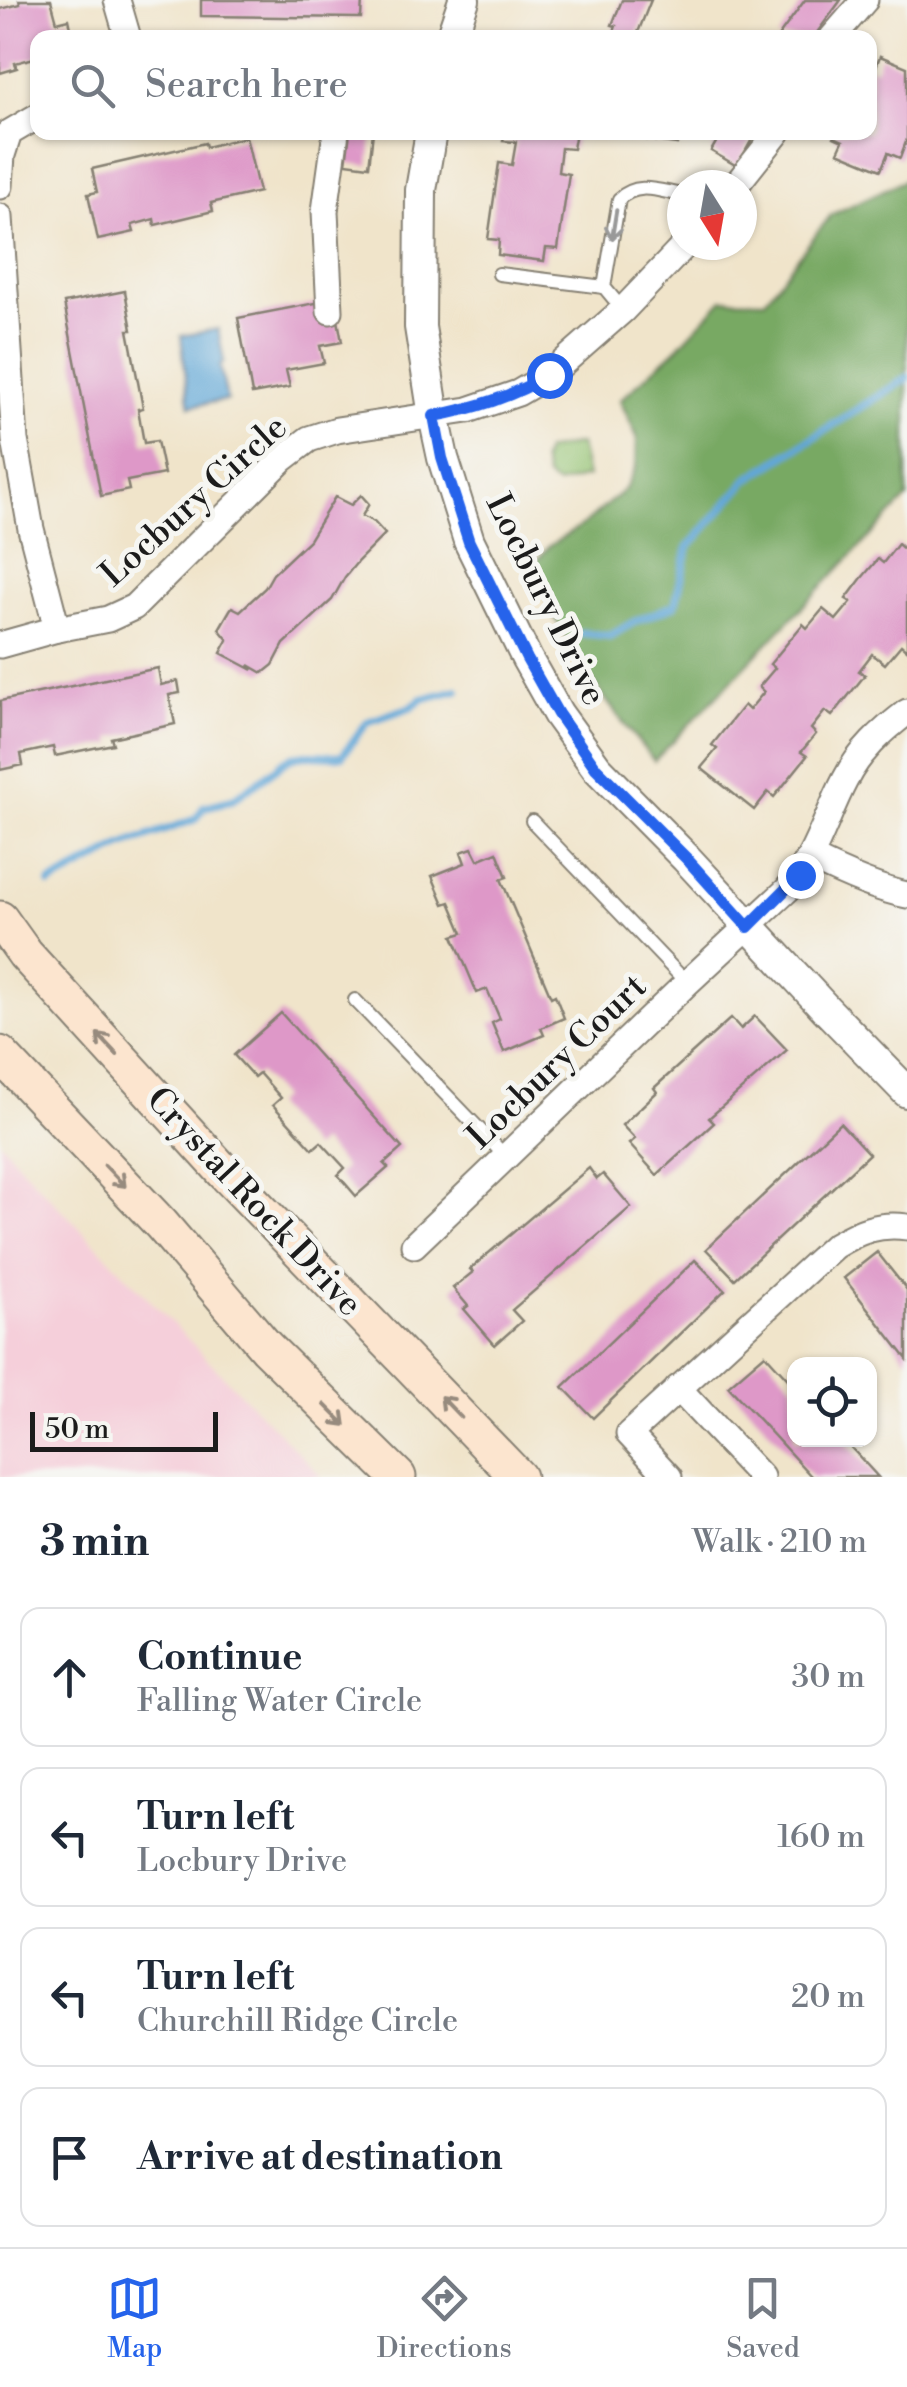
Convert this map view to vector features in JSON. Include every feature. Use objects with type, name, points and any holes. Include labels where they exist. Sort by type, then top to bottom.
[{"type":"main road","name":"Crystal Rock Drive","points":[[0,918],[25,954],[225,1173],[518,1477]]},
{"type":"main road","points":[[0,1054],[161,1224],[266,1347],[398,1477]]},
{"type":"street","points":[[117,0],[126,30]]},
{"type":"street","points":[[453,30],[464,0]]},
{"type":"street","points":[[839,30],[865,0]]},
{"type":"street","points":[[0,186],[2,155],[9,134],[30,121]]},
{"type":"street","points":[[330,311],[325,211],[335,140]]},
{"type":"street","name":"Locbury Drive","points":[[430,140],[421,190],[420,326],[434,416],[442,458],[469,542],[527,659],[558,714],[596,768],[907,1092]]},
{"type":"street","points":[[748,170],[772,140]]},
{"type":"street","name":"Locbury Circle","points":[[0,217],[15,440],[31,529],[58,630]]},
{"type":"street","name":"Locbury Circle","points":[[0,645],[108,619],[134,607],[282,459],[309,439],[337,430],[486,405],[518,393],[549,375],[623,310],[671,260]]},
{"type":"street","name":"Locbury Court","points":[[414,1246],[800,875],[862,752],[907,712]]},
{"type":"street","points":[[811,858],[890,892],[907,895]]},
{"type":"street","points":[[668,1477],[629,1434],[834,1246],[861,1230],[887,1224],[907,1227]]},
{"type":"street","points":[[678,1388],[761,1477]]},
{"type":"lane","points":[[604,288],[619,199],[628,191],[641,188],[667,192]]},
{"type":"lane","points":[[499,274],[604,288],[623,310]]},
{"type":"lane","points":[[532,821],[687,983]]},
{"type":"lane","points":[[355,1000],[507,1158]]},
{"type":"shaded area","points":[[0,1141],[34,1181],[322,1477],[0,1477]]},
{"type":"green space","points":[[907,179],[907,498],[654,761],[584,669],[556,620],[533,566],[549,546],[586,523],[625,489],[636,467],[637,437],[620,400],[723,299],[765,300],[831,215]]},
{"type":"green space","points":[[580,444],[587,477],[557,485],[546,477],[542,460],[545,451]]},
{"type":"water","points":[[218,329],[227,400],[190,406],[181,336]]},
{"type":"building","points":[[19,0],[51,0],[57,22],[69,19],[71,30],[30,30],[30,59],[0,73],[0,9],[20,4]]},
{"type":"building","points":[[201,0],[362,0],[361,18],[201,16]]},
{"type":"building","points":[[622,0],[651,0],[639,30],[615,30],[616,26],[612,25]]},
{"type":"building","points":[[805,0],[841,0],[819,30],[783,30]]},
{"type":"building","points":[[880,56],[907,67],[907,139],[900,158],[888,153],[881,170],[838,152],[841,140],[877,140]]},
{"type":"building","points":[[247,140],[259,192],[211,203],[213,211],[155,225],[154,219],[132,225],[134,232],[98,240],[88,194],[97,192],[92,169],[205,143],[206,147]]},
{"type":"building","points":[[349,140],[372,140],[369,166],[346,163]]},
{"type":"building","points":[[575,140],[573,149],[561,148],[558,172],[569,174],[558,249],[546,248],[544,261],[498,255],[499,240],[488,239],[499,163],[512,165],[516,142],[503,141]]},
{"type":"building","points":[[717,140],[752,140],[737,166],[711,151]]},
{"type":"building","points":[[125,291],[143,408],[138,409],[144,443],[157,441],[164,474],[127,481],[129,490],[101,496],[64,303]]},
{"type":"building","points":[[321,302],[325,323],[338,320],[342,342],[320,346],[324,363],[286,370],[290,387],[252,394],[238,318]]},
{"type":"building","points":[[361,495],[369,504],[362,516],[385,534],[345,577],[332,600],[284,644],[273,665],[263,673],[221,653],[228,640],[219,629],[232,607],[240,611],[265,588],[273,574],[309,540],[335,497],[351,505]]},
{"type":"building","points":[[898,544],[907,552],[907,650],[901,645],[885,664],[872,654],[859,671],[865,675],[832,716],[825,711],[811,729],[816,734],[801,752],[807,756],[774,797],[768,792],[754,810],[701,768],[717,749],[712,745],[744,705],[749,710],[764,692],[759,687],[775,668],[770,664],[803,624],[807,628],[823,609],[836,620],[851,602],[846,599],[861,579],[878,559],[883,563]]},
{"type":"building","points":[[158,668],[161,685],[178,681],[180,693],[169,695],[175,724],[111,738],[113,744],[55,756],[53,747],[21,754],[23,765],[0,770],[0,701]]},
{"type":"building","points":[[472,848],[478,860],[497,852],[507,877],[501,879],[551,997],[555,995],[564,1018],[541,1028],[544,1035],[504,1052],[492,1023],[500,1019],[487,989],[477,993],[453,936],[463,933],[450,902],[444,904],[432,876],[465,863],[461,852]]},
{"type":"building","points":[[281,1013],[402,1148],[384,1164],[388,1168],[356,1196],[338,1175],[345,1168],[321,1142],[313,1149],[273,1105],[281,1098],[259,1073],[254,1077],[234,1055]]},
{"type":"building","points":[[755,1016],[787,1050],[709,1118],[714,1123],[657,1175],[629,1144],[635,1139],[622,1125],[657,1092],[654,1088],[731,1018],[741,1029]]},
{"type":"building","points":[[840,1123],[869,1154],[735,1279],[706,1249]]},
{"type":"building","points":[[589,1168],[597,1179],[603,1174],[631,1207],[512,1310],[522,1321],[495,1345],[464,1309],[468,1306],[453,1288]]},
{"type":"building","points":[[877,1252],[907,1290],[907,1359],[844,1278]]},
{"type":"building","points":[[695,1260],[725,1290],[593,1418],[563,1387]]},
{"type":"building","points":[[765,1354],[787,1378],[787,1447],[850,1447],[878,1477],[812,1477],[728,1386]]},
{"type":"waterway","points":[[582,633],[610,636],[675,605],[688,548],[748,479],[907,378]]},
{"type":"waterway","points":[[50,884],[121,846],[196,819],[204,807],[232,800],[291,758],[342,756],[367,722],[411,707],[422,699],[457,690]]},
{"type":"route","points":[[549,375],[486,405],[434,416],[442,458],[469,542],[527,659],[558,714],[596,768],[748,927],[800,875]]}]
